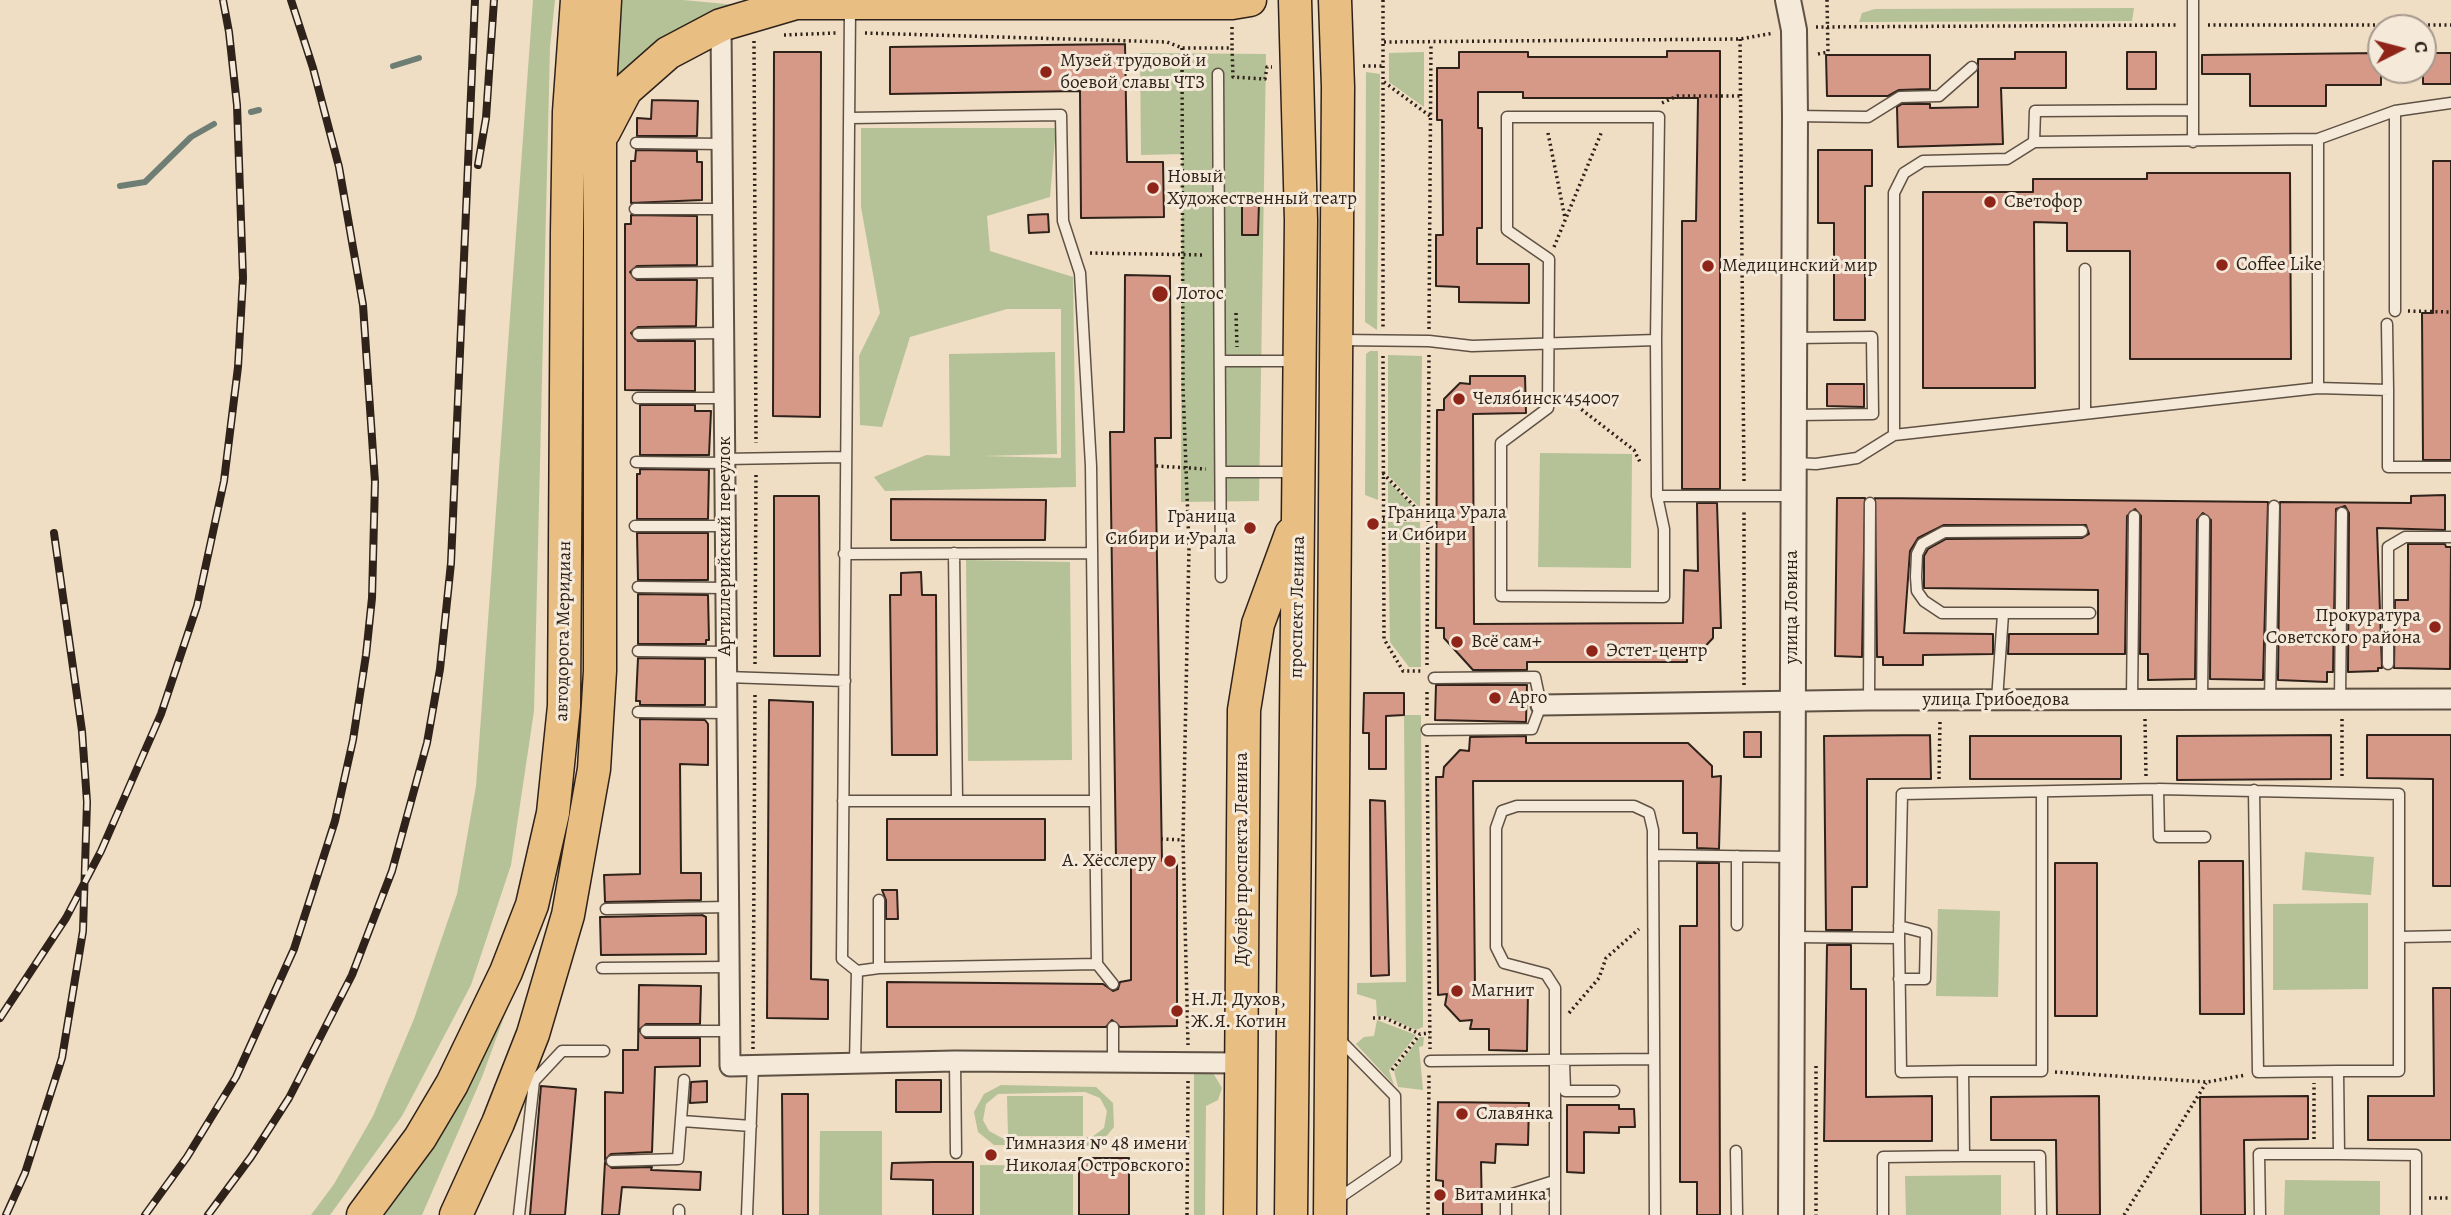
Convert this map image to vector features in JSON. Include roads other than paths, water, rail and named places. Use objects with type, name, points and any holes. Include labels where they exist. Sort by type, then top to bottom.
[{"type":"main road","name":"автодорога Меридиан","points":[[363,1215],[420,1138],[452,1084],[506,972],[532,905],[553,813],[565,694],[567,220],[576,0]]},
{"type":"main road","name":"автодорога Меридиан","points":[[457,1215],[498,1123],[533,1034],[568,915],[594,769],[600,671],[600,140],[605,0]]},
{"type":"main road","points":[[600,140],[611,116],[635,81],[668,53],[721,25],[812,1],[1232,3],[1251,0]]},
{"type":"main road","name":"проспект Ленина","points":[[1291,1215],[1301,220],[1295,0]]},
{"type":"main road","name":"проспект Ленина","points":[[1330,1209],[1336,340],[1335,0]]},
{"type":"main road","name":"Дублёр проспекта Ленина","points":[[1240,1215],[1244,709],[1258,624],[1299,511]]},
{"type":"street","name":"улица Ловина","points":[[1788,0],[1794,30],[1795,116],[1791,1215]]},
{"type":"street","name":"Артиллерийский переулок","points":[[721,25],[730,1066],[753,1065]]},
{"type":"street","name":"улица Грибоедова","points":[[1541,705],[1868,700],[2270,699],[2341,708],[2451,699]]},
{"type":"street","points":[[753,1065],[956,1061],[1241,1063]]},
{"type":"lane","points":[[2193,0],[2193,142]]},
{"type":"lane","points":[[812,1],[850,33],[844,457],[842,959],[857,971],[879,968],[1097,964]]},
{"type":"lane","points":[[1795,116],[1868,117],[1900,97],[1939,96],[1972,67]]},
{"type":"lane","points":[[1218,74],[1221,577]]},
{"type":"lane","points":[[1895,435],[1894,194],[1904,173],[1923,161],[2007,159],[2034,142],[2318,139],[2395,111],[2451,103]]},
{"type":"lane","points":[[2034,142],[2035,111],[2193,110]]},
{"type":"lane","points":[[2395,111],[2395,311]]},
{"type":"lane","points":[[850,118],[1061,115],[1063,221],[1080,273],[1092,553],[1097,964],[1113,984]]},
{"type":"lane","points":[[1507,117],[1659,117],[1657,496],[1664,529],[1664,597],[1500,596],[1501,443],[1548,408],[1549,344],[1549,259],[1507,230],[1507,117]]},
{"type":"lane","points":[[2318,139],[2318,388]]},
{"type":"lane","points":[[636,143],[723,144]]},
{"type":"lane","points":[[635,209],[724,209]]},
{"type":"lane","points":[[2085,269],[2085,414]]},
{"type":"lane","points":[[637,273],[724,272]]},
{"type":"lane","points":[[2387,324],[2388,467],[2451,467]]},
{"type":"lane","points":[[638,334],[724,333]]},
{"type":"lane","points":[[1793,338],[1872,337],[1873,414],[1793,415]]},
{"type":"lane","points":[[1336,340],[1429,341],[1472,346],[1656,340]]},
{"type":"lane","points":[[1220,361],[1299,361]]},
{"type":"lane","points":[[1793,463],[1816,464],[1857,458],[1895,435],[2318,388],[2388,390]]},
{"type":"lane","points":[[638,398],[724,398]]},
{"type":"lane","points":[[636,462],[844,457]]},
{"type":"lane","points":[[1221,472],[1299,472]]},
{"type":"lane","points":[[1657,496],[1792,496]]},
{"type":"lane","points":[[1868,700],[1870,503]]},
{"type":"lane","points":[[2270,699],[2274,506]]},
{"type":"lane","points":[[2341,708],[2342,513]]},
{"type":"lane","points":[[2132,700],[2134,516]]},
{"type":"lane","points":[[2202,699],[2204,520]]},
{"type":"lane","points":[[635,526],[725,526]]},
{"type":"lane","points":[[2082,531],[1944,533],[1922,544],[1917,554],[1917,591],[1924,601],[1942,613],[2090,613]]},
{"type":"lane","points":[[2388,664],[2388,547],[2405,537],[2451,537]]},
{"type":"lane","points":[[954,553],[957,800]]},
{"type":"lane","points":[[844,554],[1092,553]]},
{"type":"lane","points":[[638,587],[726,588]]},
{"type":"lane","points":[[1997,700],[2003,614]]},
{"type":"lane","points":[[638,651],[726,652]]},
{"type":"lane","points":[[726,677],[845,681]]},
{"type":"lane","points":[[1427,730],[1532,730],[1541,705],[1535,677],[1429,677]]},
{"type":"lane","points":[[638,712],[727,713]]},
{"type":"lane","points":[[2158,789],[2159,837],[2205,837]]},
{"type":"lane","points":[[2042,793],[2042,1071],[1900,1072],[1902,794],[2158,789],[2255,790],[2399,794],[2399,1071],[2258,1072],[2255,790]]},
{"type":"lane","points":[[843,801],[1096,801]]},
{"type":"lane","points":[[1614,1091],[1565,1091],[1554,1031],[1555,988],[1546,974],[1504,963],[1496,947],[1496,828],[1503,811],[1517,806],[1634,806],[1649,813],[1653,830],[1655,1215]]},
{"type":"lane","points":[[1653,855],[1791,857]]},
{"type":"lane","points":[[1737,856],[1737,925]]},
{"type":"lane","points":[[879,900],[879,968]]},
{"type":"lane","points":[[606,909],[729,907]]},
{"type":"lane","points":[[1899,926],[1926,933],[1925,978],[1899,979]]},
{"type":"lane","points":[[2400,937],[2451,936]]},
{"type":"lane","points":[[1791,937],[1899,938]]},
{"type":"lane","points":[[602,968],[729,967]]},
{"type":"lane","points":[[855,1063],[857,971]]},
{"type":"lane","points":[[1113,1027],[1113,1064]]},
{"type":"lane","points":[[646,1031],[730,1031]]},
{"type":"lane","points":[[1330,1209],[1396,1159],[1395,1097],[1331,1031]]},
{"type":"lane","points":[[519,1215],[534,1081],[562,1051],[604,1051]]},
{"type":"lane","points":[[1430,1061],[1559,1062],[1653,1059]]},
{"type":"lane","points":[[956,1061],[956,1153]]},
{"type":"lane","points":[[1555,1215],[1559,1062]]},
{"type":"lane","points":[[747,1215],[753,1065]]},
{"type":"lane","points":[[1963,1071],[1964,1156]]},
{"type":"lane","points":[[2338,1071],[2339,1154]]},
{"type":"lane","points":[[612,1161],[678,1159],[684,1080]]},
{"type":"lane","points":[[682,1121],[751,1126]]},
{"type":"lane","points":[[1736,1151],[1737,1215]]},
{"type":"lane","points":[[2260,1215],[2259,1154],[2416,1155],[2416,1215]]},
{"type":"lane","points":[[1883,1215],[1883,1157],[1964,1156],[2040,1156],[2040,1215]]},
{"type":"lane","points":[[1506,1215],[1506,1196],[1554,1181]]},
{"type":"waterway","points":[[393,66],[419,58]]},
{"type":"waterway","points":[[251,112],[259,110]]},
{"type":"waterway","points":[[120,186],[145,182],[191,137],[214,124]]},
{"type":"railway","points":[[0,1018],[66,918],[101,851],[161,714],[197,606],[224,481],[238,367],[243,278],[237,105],[223,0]]},
{"type":"railway","points":[[145,1215],[187,1157],[236,1077],[294,949],[335,821],[353,740],[366,655],[372,598],[375,482],[363,305],[339,167],[313,68],[291,0]]},
{"type":"railway","points":[[208,1215],[251,1157],[289,1098],[352,975],[392,871],[427,743],[440,669],[451,563],[475,0]]},
{"type":"railway","points":[[478,165],[486,118],[494,0]]},
{"type":"railway","points":[[6,1215],[25,1173],[62,1058],[83,931],[87,802],[82,731],[54,533]]},
{"type":"place","name":"Музей трудовой и боевой славы ЧТЗ","points":[[1046,72]]},
{"type":"place","name":"Новый Художественный театр","points":[[1153,188]]},
{"type":"place","name":"Светофор","points":[[1990,202]]},
{"type":"place","name":"Coffee Like","points":[[2222,265]]},
{"type":"place","name":"Медицинский мир","points":[[1708,266]]},
{"type":"place","name":"Лотос","points":[[1160,294]]},
{"type":"place","name":"Челябинск 454007","points":[[1459,399]]},
{"type":"place","name":"Граница Урала и Сибири","points":[[1373,524]]},
{"type":"place","name":"Граница Сибири и Урала","points":[[1250,528]]},
{"type":"place","name":"Прокуратура Советского района","points":[[2435,627]]},
{"type":"place","name":"Всё сам+","points":[[1457,642]]},
{"type":"place","name":"Эстет-центр","points":[[1592,651]]},
{"type":"place","name":"Арго","points":[[1495,698]]},
{"type":"place","name":"А. Хёсслеру","points":[[1170,861]]},
{"type":"place","name":"Магнит","points":[[1457,991]]},
{"type":"place","name":"Н.Л. Духов, Ж.Я. Котин","points":[[1177,1011]]},
{"type":"place","name":"Славянка","points":[[1462,1114]]},
{"type":"place","name":"Гимназия № 48 имени Николая Островского","points":[[991,1155]]},
{"type":"place","name":"Витаминка","points":[[1440,1195]]}]
